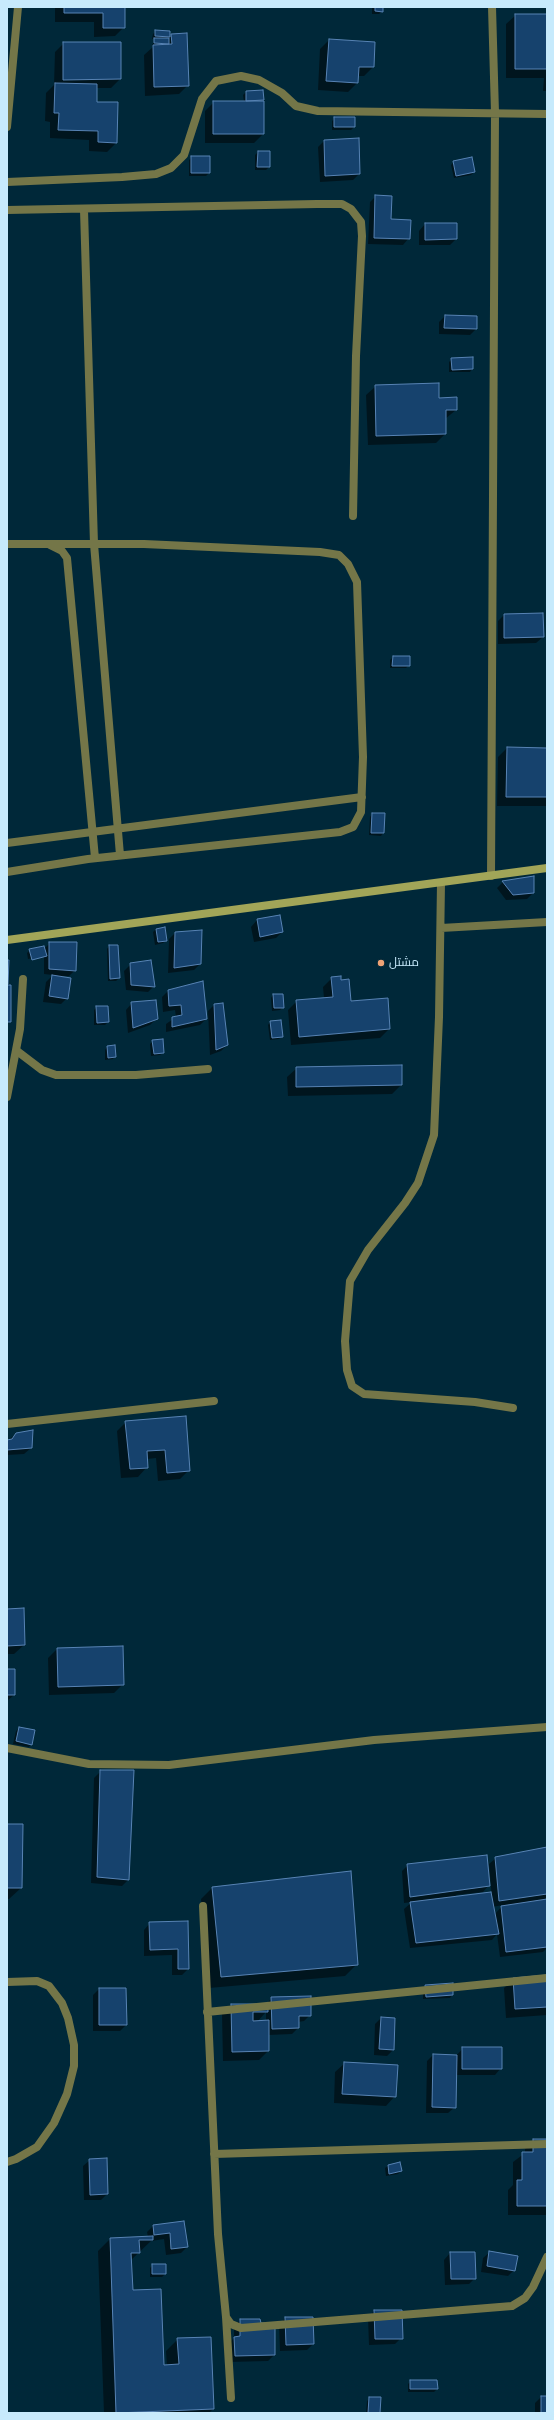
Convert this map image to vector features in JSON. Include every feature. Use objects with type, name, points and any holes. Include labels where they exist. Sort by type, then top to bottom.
[{"type":"main road","points":[[7,940],[547,868]]},
{"type":"street","points":[[7,128],[18,7]]},
{"type":"street","points":[[491,876],[495,113],[492,7]]},
{"type":"street","points":[[7,182],[122,177],[156,174],[171,168],[184,155],[202,100],[216,81],[241,76],[259,80],[282,94],[296,106],[318,111],[547,114]]},
{"type":"street","points":[[7,210],[84,210],[342,204],[356,214],[361,222],[362,236],[356,356],[354,516]]},
{"type":"street","points":[[84,210],[94,544],[120,855]]},
{"type":"street","points":[[7,544],[144,544],[320,552],[339,555],[348,564],[357,582],[363,757],[362,797],[359,819],[353,827],[340,832],[95,858],[7,872]]},
{"type":"street","points":[[49,544],[62,551],[67,558],[95,858]]},
{"type":"street","points":[[7,844],[362,797]]},
{"type":"street","points":[[441,883],[441,928],[434,1135],[418,1183],[389,1225],[368,1250],[350,1281],[345,1341],[347,1370],[352,1386],[364,1394],[475,1402],[513,1408]]},
{"type":"street","points":[[441,928],[547,922]]},
{"type":"street","points":[[7,1097],[17,1051],[23,979]]},
{"type":"street","points":[[17,1051],[42,1070],[56,1075],[136,1075],[208,1069]]},
{"type":"street","points":[[7,1424],[214,1401]]},
{"type":"street","points":[[7,1748],[89,1764],[169,1765],[374,1740],[547,1727]]},
{"type":"street","points":[[203,1906],[218,2234],[226,2317],[231,2398]]},
{"type":"street","points":[[207,2012],[547,1978]]},
{"type":"street","points":[[7,1982],[37,1981],[49,1986],[58,1997],[68,2018],[74,2045],[74,2066],[67,2094],[54,2123],[37,2147],[7,2162]]},
{"type":"street","points":[[214,2154],[547,2144]]},
{"type":"street","points":[[226,2317],[231,2324],[241,2328],[512,2306],[525,2298],[533,2287],[547,2258]]},
{"type":"building","points":[[64,7],[125,7],[125,28],[103,28],[103,13],[64,13]]},
{"type":"building","points":[[375,7],[383,7],[383,12],[375,11]]},
{"type":"building","points":[[515,14],[547,14],[547,69],[515,69]]},
{"type":"building","points":[[155,30],[170,31],[170,37],[155,36]]},
{"type":"building","points":[[187,33],[189,86],[154,87],[153,45],[172,44],[171,34]]},
{"type":"building","points":[[154,38],[169,38],[169,44],[154,43]]},
{"type":"building","points":[[329,39],[375,42],[374,67],[359,67],[358,83],[326,81]]},
{"type":"building","points":[[63,42],[121,42],[121,79],[63,80]]},
{"type":"building","points":[[55,83],[97,84],[97,102],[118,102],[117,143],[98,142],[98,131],[58,130],[59,113],[54,113]]},
{"type":"building","points":[[263,90],[264,100],[246,101],[246,91]]},
{"type":"building","points":[[213,101],[264,101],[264,134],[213,134]]},
{"type":"building","points":[[334,117],[355,117],[355,127],[334,127]]},
{"type":"building","points":[[359,138],[360,174],[325,176],[324,140]]},
{"type":"building","points":[[258,151],[270,151],[270,167],[257,167]]},
{"type":"building","points":[[191,156],[210,156],[210,173],[191,173]]},
{"type":"building","points":[[472,157],[475,172],[456,176],[453,161]]},
{"type":"building","points":[[375,195],[392,196],[391,219],[411,220],[410,239],[374,238]]},
{"type":"building","points":[[425,223],[457,223],[457,239],[425,240]]},
{"type":"building","points":[[445,315],[477,316],[477,329],[444,328]]},
{"type":"building","points":[[473,357],[473,369],[452,370],[451,358]]},
{"type":"building","points":[[439,383],[439,398],[457,397],[457,410],[446,410],[446,434],[376,436],[375,385]]},
{"type":"building","points":[[543,613],[544,637],[504,638],[504,614]]},
{"type":"building","points":[[393,656],[410,656],[410,666],[392,666]]},
{"type":"building","points":[[507,747],[547,748],[547,797],[506,797]]},
{"type":"building","points":[[372,813],[385,813],[384,833],[371,833]]},
{"type":"building","points":[[534,876],[534,893],[513,895],[502,881]]},
{"type":"building","points":[[280,915],[283,932],[260,937],[257,919]]},
{"type":"building","points":[[165,927],[167,941],[158,942],[156,929]]},
{"type":"building","points":[[202,930],[201,964],[174,968],[175,932]]},
{"type":"building","points":[[49,942],[77,942],[76,971],[49,969]]},
{"type":"building","points":[[109,945],[118,945],[120,978],[110,979]]},
{"type":"building","points":[[44,946],[47,956],[32,960],[29,949]]},
{"type":"building","points":[[7,960],[9,960],[8,984],[7,984]]},
{"type":"building","points":[[151,960],[155,987],[131,985],[130,963]]},
{"type":"building","points":[[52,975],[71,978],[68,999],[49,996]]},
{"type":"building","points":[[341,976],[341,980],[349,979],[351,1001],[388,998],[390,1029],[299,1037],[296,1000],[333,997],[331,977]]},
{"type":"building","points":[[203,981],[207,1019],[172,1027],[172,1017],[182,1015],[181,1005],[169,1006],[168,990]]},
{"type":"building","points":[[7,985],[11,985],[11,1022],[7,1022]]},
{"type":"building","points":[[273,994],[283,994],[284,1008],[274,1008]]},
{"type":"building","points":[[156,1000],[158,1019],[133,1028],[131,1002]]},
{"type":"building","points":[[223,1003],[228,1045],[216,1050],[214,1004]]},
{"type":"building","points":[[96,1006],[108,1006],[109,1022],[97,1023]]},
{"type":"building","points":[[281,1020],[283,1037],[272,1038],[270,1021]]},
{"type":"building","points":[[163,1039],[164,1053],[154,1054],[152,1040]]},
{"type":"building","points":[[115,1045],[116,1057],[108,1058],[107,1046]]},
{"type":"building","points":[[402,1065],[402,1085],[296,1087],[296,1067]]},
{"type":"building","points":[[186,1416],[190,1471],[167,1473],[165,1450],[147,1451],[148,1468],[130,1469],[125,1421]]},
{"type":"building","points":[[33,1430],[32,1448],[7,1450],[7,1440],[12,1439],[16,1433]]},
{"type":"building","points":[[24,1608],[25,1645],[7,1646],[7,1609]]},
{"type":"building","points":[[123,1646],[124,1685],[58,1687],[57,1648]]},
{"type":"building","points":[[7,1669],[15,1669],[15,1695],[7,1695]]},
{"type":"building","points":[[19,1727],[35,1730],[32,1745],[16,1741]]},
{"type":"building","points":[[100,1770],[134,1770],[129,1880],[97,1877]]},
{"type":"building","points":[[7,1824],[23,1824],[22,1888],[7,1888]]},
{"type":"building","points":[[547,1847],[547,1894],[499,1901],[495,1857]]},
{"type":"building","points":[[487,1855],[490,1886],[410,1897],[407,1864]]},
{"type":"building","points":[[351,1871],[358,1965],[221,1977],[212,1887]]},
{"type":"building","points":[[491,1892],[499,1934],[416,1943],[410,1902]]},
{"type":"building","points":[[547,1899],[547,1947],[506,1952],[501,1906]]},
{"type":"building","points":[[188,1921],[189,1969],[178,1969],[178,1949],[150,1950],[149,1922]]},
{"type":"building","points":[[547,1975],[547,2007],[515,2009],[513,1978]]},
{"type":"building","points":[[453,1983],[453,1995],[426,1997],[425,1985]]},
{"type":"building","points":[[99,1988],[126,1988],[127,2025],[99,2025]]},
{"type":"building","points":[[311,1996],[311,2016],[299,2016],[299,2028],[272,2029],[271,1997]]},
{"type":"building","points":[[231,2004],[268,2004],[268,2012],[253,2012],[253,2021],[269,2020],[269,2051],[232,2052]]},
{"type":"building","points":[[381,2017],[395,2018],[394,2050],[379,2049]]},
{"type":"building","points":[[462,2047],[502,2047],[502,2069],[462,2069]]},
{"type":"building","points":[[433,2054],[457,2055],[456,2108],[432,2107]]},
{"type":"building","points":[[344,2062],[398,2065],[396,2097],[342,2094]]},
{"type":"building","points":[[533,2139],[547,2139],[547,2206],[517,2206],[517,2180],[522,2180],[522,2152],[533,2152]]},
{"type":"building","points":[[107,2158],[108,2194],[90,2195],[89,2159]]},
{"type":"building","points":[[400,2162],[402,2171],[389,2174],[388,2165]]},
{"type":"building","points":[[184,2221],[188,2247],[171,2249],[170,2233],[154,2235],[153,2225]]},
{"type":"building","points":[[153,2236],[153,2240],[139,2240],[140,2253],[131,2253],[133,2290],[161,2289],[164,2365],[179,2364],[177,2338],[211,2337],[214,2409],[116,2413],[110,2238]]},
{"type":"building","points":[[489,2251],[518,2256],[515,2271],[487,2266]]},
{"type":"building","points":[[450,2252],[475,2252],[476,2279],[451,2279]]},
{"type":"building","points":[[152,2264],[166,2264],[166,2274],[152,2274]]},
{"type":"building","points":[[374,2310],[402,2310],[403,2339],[375,2339]]},
{"type":"building","points":[[285,2317],[313,2317],[314,2344],[286,2345]]},
{"type":"building","points":[[240,2319],[260,2319],[261,2323],[275,2323],[275,2355],[235,2356],[234,2337],[240,2336]]},
{"type":"building","points":[[410,2380],[437,2380],[438,2389],[410,2389]]},
{"type":"building","points":[[541,2396],[547,2396],[547,2413],[541,2413]]},
{"type":"building","points":[[369,2397],[381,2397],[380,2413],[368,2413]]},
{"type":"place","name":"مشتل","points":[[381,963]]}]
